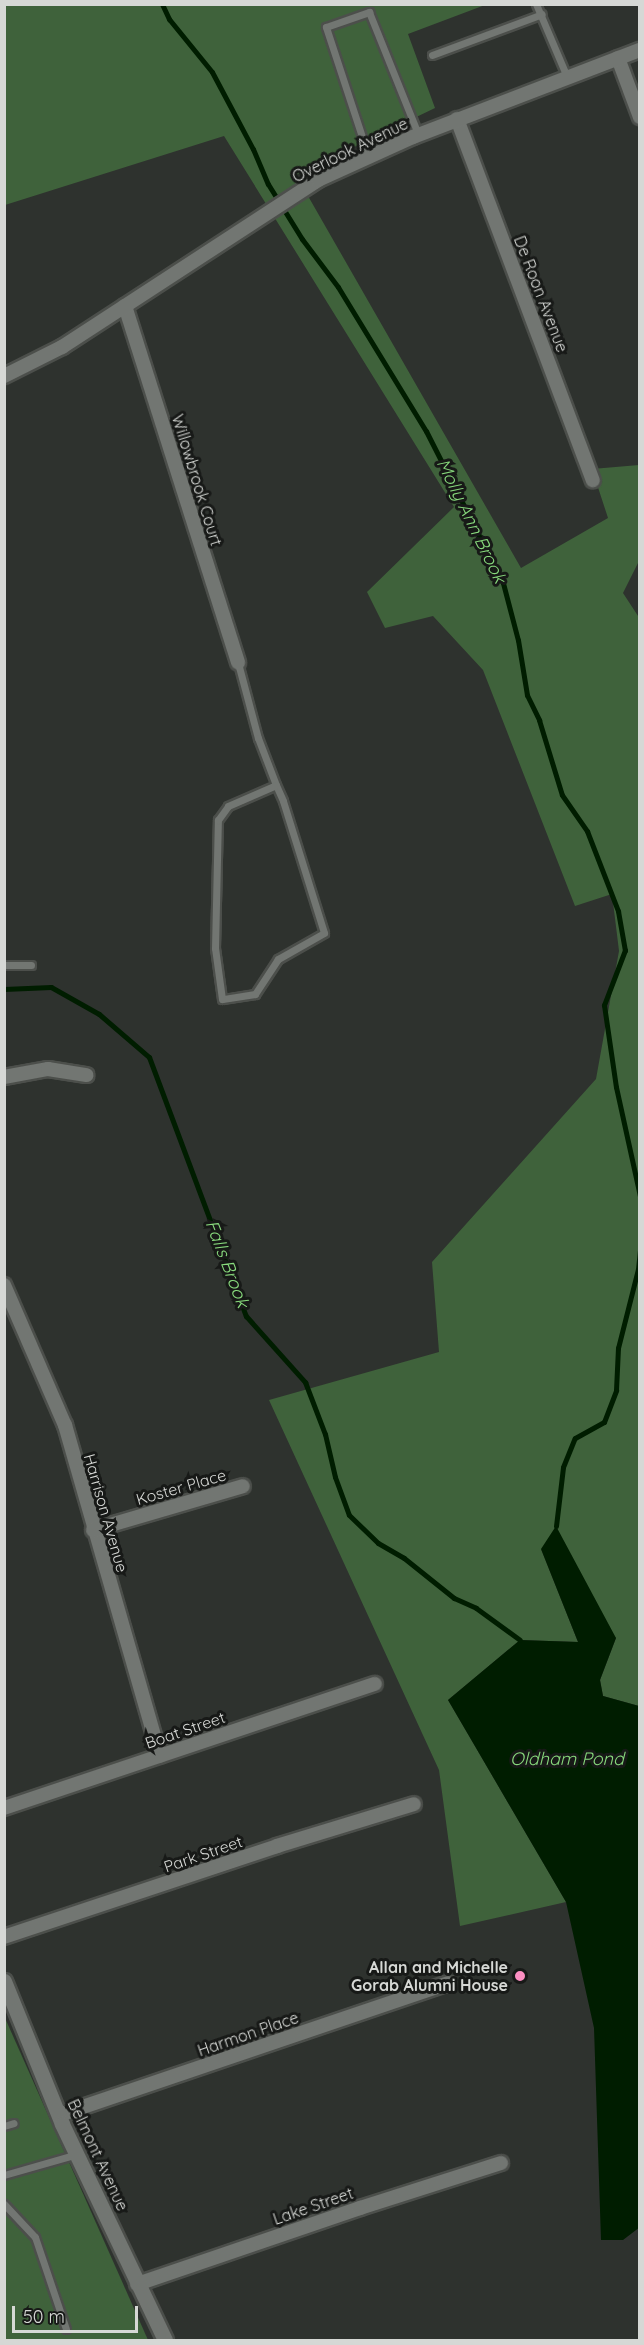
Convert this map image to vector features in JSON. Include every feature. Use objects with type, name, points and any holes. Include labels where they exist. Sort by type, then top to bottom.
[{"type":"main road","name":"Belmont Avenue","points":[[4,1981],[59,2115],[165,2340]]},
{"type":"street","name":"Overlook Avenue","points":[[4,376],[62,347],[318,180],[418,134],[639,50]]},
{"type":"street","points":[[618,58],[639,117]]},
{"type":"street","name":"De Roon Avenue","points":[[457,119],[593,480]]},
{"type":"street","name":"Willowbrook Court","points":[[125,306],[238,663]]},
{"type":"street","points":[[4,1077],[48,1069],[87,1075]]},
{"type":"street","name":"Harrison Avenue","points":[[4,1285],[65,1425],[93,1530],[160,1756]]},
{"type":"street","name":"Koster Place","points":[[93,1530],[243,1486]]},
{"type":"street","name":"Boat Street","points":[[4,1808],[375,1684]]},
{"type":"street","name":"Park Street","points":[[4,1937],[277,1846],[414,1804]]},
{"type":"street","name":"Harmon Place","points":[[59,2115],[448,1983]]},
{"type":"street","name":"Lake Street","points":[[137,2284],[501,2163]]},
{"type":"lane","points":[[536,4],[567,77]]},
{"type":"lane","points":[[369,158],[326,27],[369,12],[418,134]]},
{"type":"lane","points":[[432,55],[542,14]]},
{"type":"lane","points":[[238,663],[258,738],[276,784],[324,933],[278,959],[255,994],[222,999],[215,948],[218,820],[228,806],[276,784]]},
{"type":"lane","points":[[4,964],[31,965]]},
{"type":"lane","points":[[4,2126],[14,2123]]},
{"type":"lane","points":[[4,2175],[77,2154]]},
{"type":"lane","points":[[4,2204],[35,2236],[66,2329]]},
{"type":"shaded area","points":[[5,5],[485,5],[408,34],[435,108],[296,175],[521,568],[608,518],[592,469],[639,465],[639,561],[623,593],[640,619],[639,1706],[603,1696],[600,1680],[616,1638],[541,1549],[578,1642],[520,1640],[448,1700],[566,1902],[460,1926],[439,1770],[269,1400],[439,1352],[432,1262],[596,1079],[619,951],[612,894],[575,906],[483,670],[433,616],[385,628],[367,592],[454,507],[224,136],[5,205]]},
{"type":"shaded area","points":[[5,2018],[148,2340],[5,2340]]},
{"type":"water","name":"Oldham Pond","points":[[556,1526],[616,1638],[600,1680],[603,1696],[639,1706],[640,2227],[623,2240],[601,2240],[594,2028],[566,1902],[448,1700],[520,1640],[578,1642],[541,1549]]},
{"type":"waterway","name":"Molly Ann Brook","points":[[162,4],[169,19],[212,72],[253,149],[268,184],[302,239],[338,287],[426,431],[503,583],[518,640],[527,695],[539,720],[562,795],[587,831],[618,911],[625,950],[604,1005],[616,1087],[640,1196]]},
{"type":"waterway","name":"Falls Brook","points":[[4,989],[51,987],[99,1014],[149,1057],[246,1316],[305,1382],[325,1434],[335,1477],[349,1515],[378,1543],[404,1558],[454,1598],[476,1608],[520,1640]]},
{"type":"waterway","name":"Molly Ann Brook","points":[[556,1526],[563,1467],[575,1438],[604,1422],[616,1390],[618,1348],[638,1269],[640,1250]]},
{"type":"place","name":"Allan and Michelle Gorab Alumni House","points":[[520,1976]]}]
